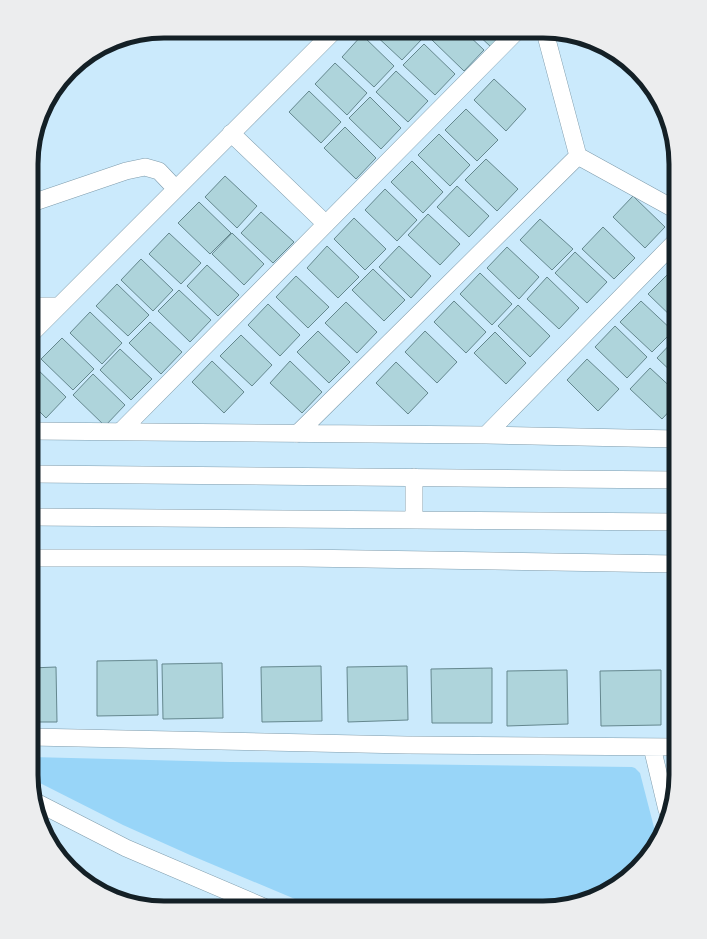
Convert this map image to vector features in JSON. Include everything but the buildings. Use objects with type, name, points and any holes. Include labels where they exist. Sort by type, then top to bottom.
[{"type":"street","points":[[38,327],[327,38]]},
{"type":"street","points":[[120,432],[510,38]]},
{"type":"street","points":[[547,38],[578,156],[669,206]]},
{"type":"street","points":[[231,133],[326,224]]},
{"type":"street","points":[[297,434],[578,156]]},
{"type":"street","points":[[38,201],[126,171],[145,167],[159,170],[176,189]]},
{"type":"street","points":[[486,435],[669,248]]},
{"type":"street","points":[[38,306],[58,306]]},
{"type":"street","points":[[38,431],[669,436]]},
{"type":"street","points":[[38,474],[669,480]]},
{"type":"street","points":[[414,477],[414,520]]},
{"type":"street","points":[[38,517],[669,522]]},
{"type":"street","points":[[38,558],[302,558],[669,564]]},
{"type":"street","points":[[38,737],[407,746],[669,747]]},
{"type":"street","points":[[652,747],[666,804]]},
{"type":"street","points":[[42,805],[126,848],[250,901]]},
{"type":"shaded area","points":[[38,757],[230,762],[632,767],[640,773],[655,832],[638,858],[626,870],[599,888],[575,897],[543,901],[300,901],[123,825],[38,782]]}]
